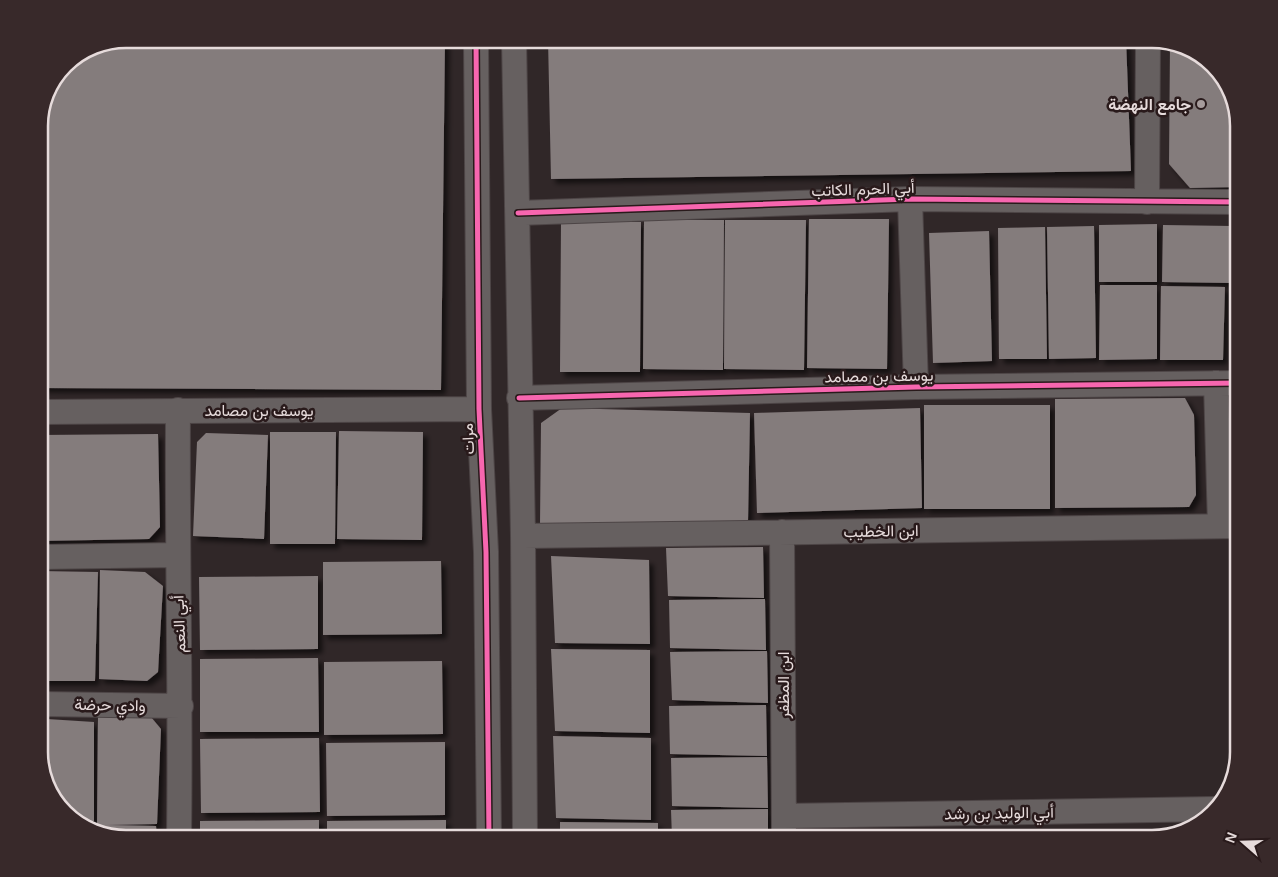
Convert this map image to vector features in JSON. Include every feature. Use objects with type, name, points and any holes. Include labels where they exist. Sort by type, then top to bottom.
[{"type":"street","name":"مرات","points":[[476,48],[479,409],[486,552],[489,829]]},
{"type":"street","points":[[514,48],[518,213],[519,398],[523,536],[525,829]]},
{"type":"street","points":[[1147,202],[1148,48]]},
{"type":"street","points":[[910,200],[916,387]]},
{"type":"street","name":"أبي الحرم الكاتب","points":[[518,213],[910,200],[1230,202]]},
{"type":"street","points":[[1216,383],[1230,526]]},
{"type":"street","name":"يوسف بن مصامد","points":[[519,398],[916,387],[1230,383]]},
{"type":"street","name":"يوسف بن مصامد","points":[[48,412],[479,409]]},
{"type":"street","name":"أبي النعم","points":[[178,410],[177,555],[181,706],[179,829]]},
{"type":"street","name":"ابن الخطيب","points":[[523,536],[1230,526]]},
{"type":"street","name":"ابن المظفر","points":[[782,532],[784,827]]},
{"type":"street","points":[[48,557],[177,555]]},
{"type":"street","name":"وادي حرضة","points":[[48,704],[181,706]]},
{"type":"street","name":"أبي الوليد بن رشد","points":[[784,827],[1205,809]]},
{"type":"building","points":[[445,48],[441,390],[48,388],[48,121],[50,105],[64,78],[74,67],[87,58],[110,49]]},
{"type":"building","points":[[548,48],[1126,48],[1131,171],[551,179]]},
{"type":"building","name":"جامع النهضة","points":[[1170,49],[1187,56],[1204,67],[1211,74],[1225,96],[1230,115],[1230,187],[1190,188],[1169,164]]},
{"type":"building","points":[[809,219],[889,219],[887,369],[807,368]]},
{"type":"building","points":[[644,220],[724,220],[723,370],[643,369]]},
{"type":"building","points":[[725,220],[806,220],[804,370],[724,369]]},
{"type":"building","points":[[561,222],[641,222],[640,372],[560,372]]},
{"type":"building","points":[[1157,224],[1157,282],[1099,282],[1099,225]]},
{"type":"building","points":[[1163,225],[1230,226],[1230,283],[1162,282]]},
{"type":"building","points":[[1094,226],[1096,358],[1049,359],[1047,227]]},
{"type":"building","points":[[1045,227],[1047,359],[999,359],[998,228]]},
{"type":"building","points":[[989,231],[992,361],[933,363],[929,233]]},
{"type":"building","points":[[1100,285],[1157,285],[1157,359],[1099,360]]},
{"type":"building","points":[[1161,286],[1225,287],[1223,360],[1160,360]]},
{"type":"building","points":[[1185,398],[1194,415],[1196,495],[1189,507],[1055,508],[1055,399]]},
{"type":"building","points":[[924,405],[1050,405],[1050,509],[924,509]]},
{"type":"building","points":[[562,408],[750,413],[748,521],[540,525],[541,423]]},
{"type":"building","points":[[920,408],[922,508],[757,513],[754,413]]},
{"type":"building","points":[[339,431],[423,432],[422,540],[337,539]]},
{"type":"building","points":[[270,432],[336,432],[335,544],[270,544]]},
{"type":"building","points":[[206,433],[268,435],[264,539],[193,536],[197,442]]},
{"type":"building","points":[[158,434],[160,527],[149,539],[48,541],[48,435]]},
{"type":"building","points":[[763,547],[764,598],[668,596],[666,548]]},
{"type":"building","points":[[551,556],[649,560],[650,644],[555,643]]},
{"type":"building","points":[[441,561],[442,634],[323,635],[323,562]]},
{"type":"building","points":[[100,570],[145,572],[163,586],[158,672],[147,681],[99,679]]},
{"type":"building","points":[[48,571],[98,572],[95,681],[48,681]]},
{"type":"building","points":[[318,576],[318,649],[200,650],[199,577]]},
{"type":"building","points":[[765,599],[766,650],[670,648],[669,600]]},
{"type":"building","points":[[551,649],[650,650],[650,733],[555,731]]},
{"type":"building","points":[[767,651],[768,703],[672,700],[670,652]]},
{"type":"building","points":[[318,658],[319,732],[200,732],[200,659]]},
{"type":"building","points":[[442,661],[443,734],[324,735],[324,662]]},
{"type":"building","points":[[766,705],[767,756],[670,754],[669,706]]},
{"type":"building","points":[[98,716],[151,717],[161,729],[157,824],[107,825],[156,826],[156,829],[115,829],[97,824]]},
{"type":"building","points":[[48,719],[94,722],[94,821],[74,810],[67,803],[53,781],[48,756]]},
{"type":"building","points":[[553,736],[651,738],[651,820],[556,818]]},
{"type":"building","points":[[319,738],[320,812],[201,813],[200,739]]},
{"type":"building","points":[[445,742],[445,815],[327,816],[326,743]]},
{"type":"building","points":[[767,757],[768,808],[672,806],[671,758]]},
{"type":"building","points":[[768,809],[768,829],[672,829],[671,810]]},
{"type":"building","points":[[319,820],[319,829],[200,829],[200,821]]},
{"type":"building","points":[[446,820],[446,829],[327,829],[327,821]]},
{"type":"building","points":[[560,822],[658,823],[658,829],[560,829]]},
{"type":"cycle path","points":[[476,48],[479,409],[486,552],[489,829]]},
{"type":"cycle path","points":[[518,213],[910,199],[1230,202]]},
{"type":"cycle path","points":[[519,398],[916,387],[1230,383]]},
{"type":"place","name":"جامع النهضة","points":[[1201,104]]}]
